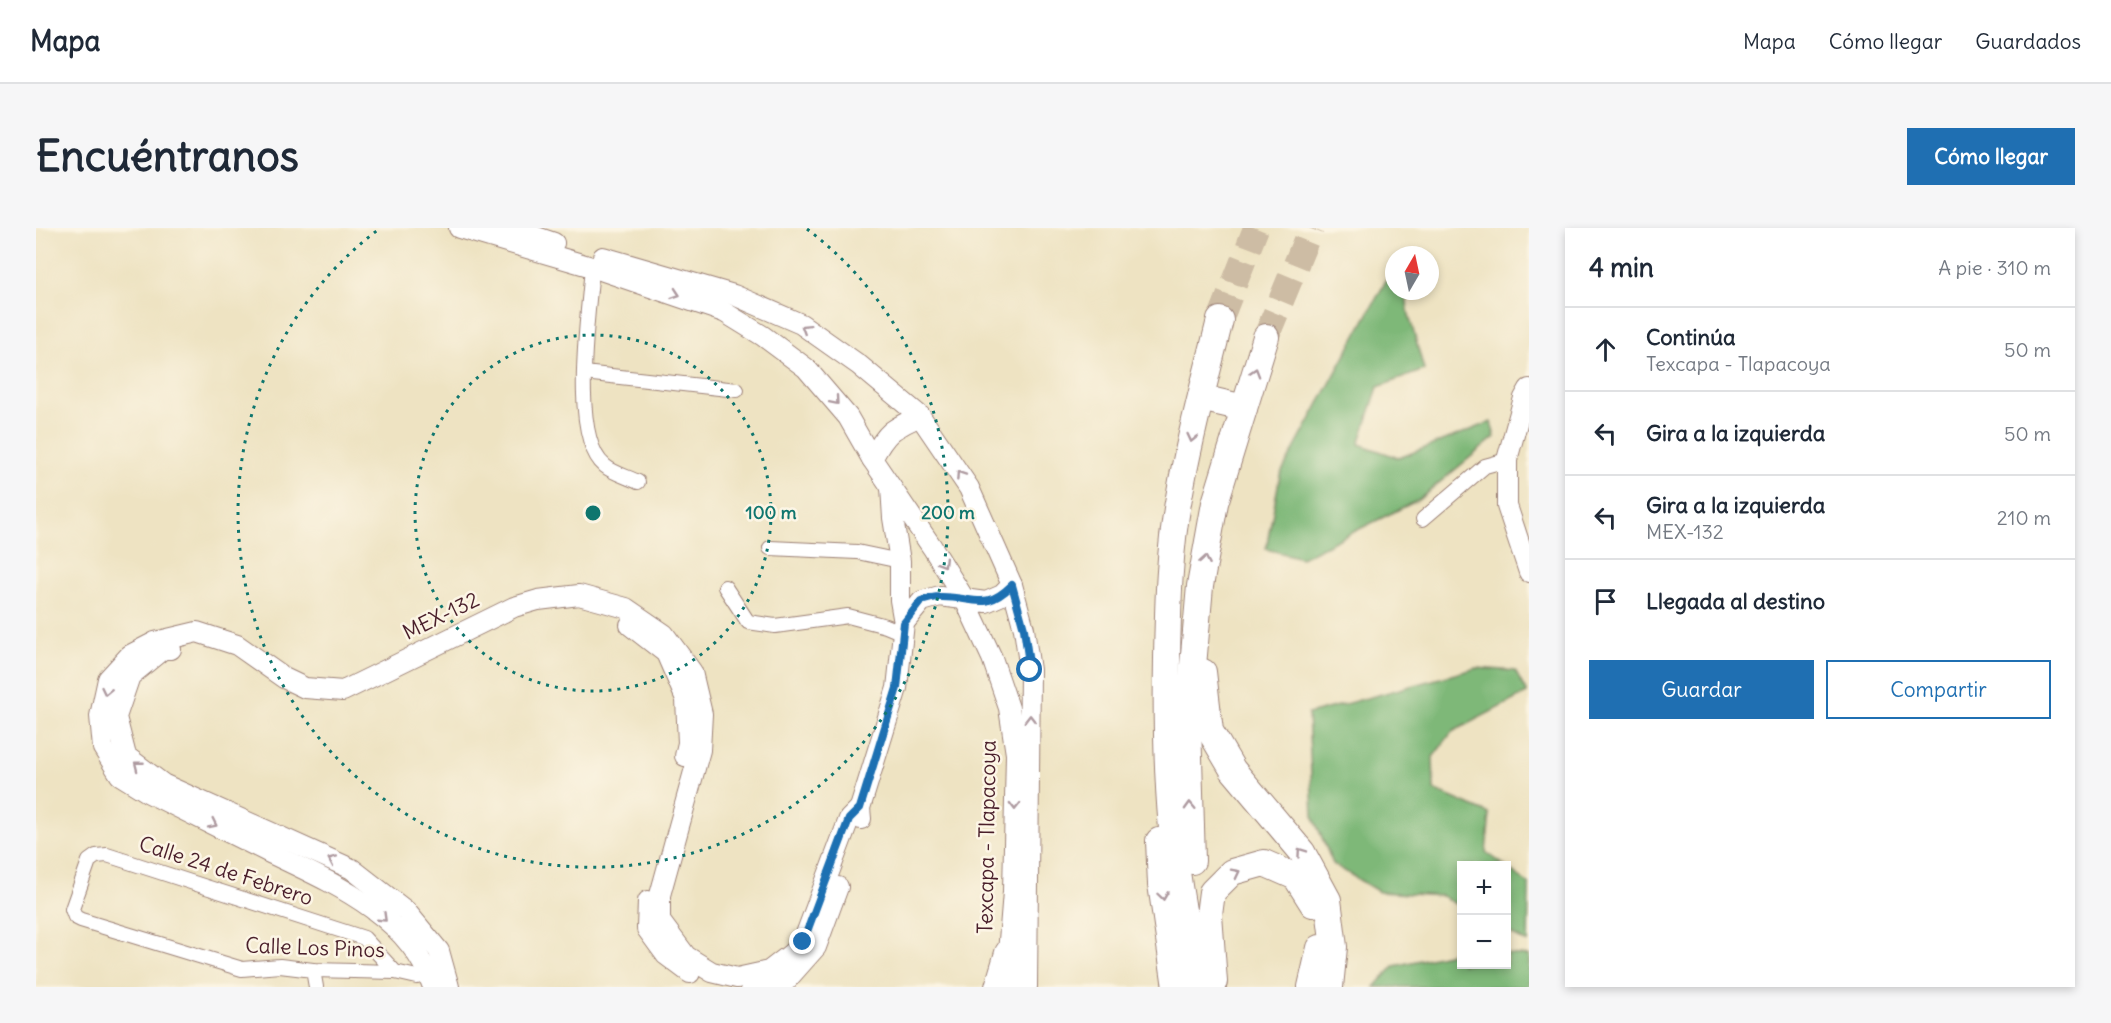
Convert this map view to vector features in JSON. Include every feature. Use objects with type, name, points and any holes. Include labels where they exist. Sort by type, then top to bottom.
[{"type":"highway","points":[[1176,987],[1161,884],[1153,747],[1162,616],[1168,587],[1179,493],[1220,320]]},
{"type":"highway","points":[[1211,985],[1192,886],[1188,723],[1200,586],[1215,503],[1266,337]]},
{"type":"highway","points":[[1201,398],[1244,408]]},
{"type":"highway","points":[[1168,587],[1167,750],[1172,819],[1188,931],[1211,985]]},
{"type":"highway","points":[[1197,618],[1210,731],[1233,770],[1302,852],[1328,900],[1334,947],[1330,987]]},
{"type":"highway","points":[[1211,985],[1209,915],[1212,892],[1232,872],[1264,863],[1296,877],[1317,912],[1320,951],[1311,987]]},
{"type":"highway","points":[[998,987],[1008,952]]},
{"type":"main road","name":"Texcapa - Tlapacoya","points":[[459,228],[592,267],[724,312],[763,336],[806,368],[848,417],[872,459],[965,600],[992,658],[1009,708],[1016,754],[1013,892],[1008,952],[1011,987]]},
{"type":"main road","name":"Texcapa - Tlapacoya","points":[[510,228],[734,295],[801,324],[859,365],[920,416],[969,488],[1012,585],[1024,629],[1030,670],[1027,987]]},
{"type":"main road","points":[[1529,389],[1524,398],[1507,460],[1507,506],[1529,572]]},
{"type":"main road","points":[[872,459],[884,437],[899,426],[920,416]]},
{"type":"main road","name":"MEX-132","points":[[751,987],[784,983],[816,947],[861,825],[860,808],[897,688],[904,628],[900,600],[900,561],[891,487]]},
{"type":"main road","points":[[904,628],[921,601],[940,597],[986,602],[1002,595],[1012,585]]},
{"type":"main road","name":"MEX-132","points":[[423,981],[406,941],[377,912],[344,888],[149,794],[120,775],[103,748],[100,716],[108,679],[130,656],[155,642],[197,632],[237,645],[284,678],[305,688],[343,691],[514,607],[538,600],[579,596],[626,608],[664,634],[692,672],[702,714],[700,750],[660,895],[660,921],[686,956],[712,972],[738,978],[769,971],[803,942],[849,819],[860,808]]},
{"type":"main road","name":"MEX-132","points":[[439,951],[406,911],[352,869],[162,784],[126,756],[116,717],[130,676],[163,649],[198,646],[238,658],[300,700],[349,702],[532,613],[580,607],[623,620],[666,653],[686,699],[688,743],[647,903],[647,928],[666,955],[692,975],[726,987]]},
{"type":"main road","points":[[1029,899],[1039,987]]},
{"type":"main road","points":[[439,951],[449,987]]},
{"type":"street","points":[[592,267],[584,373],[584,414],[594,453],[605,467],[638,482]]},
{"type":"street","points":[[584,373],[737,390]]},
{"type":"street","points":[[1423,519],[1485,466],[1507,460]]},
{"type":"street","points":[[770,548],[857,552],[900,561]]},
{"type":"street","points":[[725,587],[748,622],[775,626],[848,616],[886,626],[904,628]]},
{"type":"street","name":"Calle 24 de Febrero","points":[[75,917],[72,909],[89,861],[96,856],[107,855],[364,938],[395,972]]},
{"type":"street","name":"Calle Los Pinos","points":[[75,917],[243,969],[280,966],[313,970],[395,972],[423,981]]},
{"type":"street","points":[[423,981],[439,951]]},
{"type":"street","points":[[313,970],[316,987]]},
{"type":"green space","points":[[1385,282],[1385,300],[1407,300],[1424,370],[1378,387],[1359,444],[1399,458],[1491,422],[1495,437],[1418,500],[1301,558],[1266,549],[1280,475]]},
{"type":"green space","points":[[1477,668],[1515,671],[1527,693],[1452,732],[1433,757],[1434,790],[1490,814],[1486,852],[1498,861],[1457,861],[1457,905],[1442,896],[1379,892],[1333,864],[1313,816],[1308,714]]},
{"type":"green space","points":[[1511,871],[1529,884],[1528,943],[1511,934]]},
{"type":"green space","points":[[1457,952],[1457,969],[1511,969],[1511,954],[1529,956],[1529,987],[1375,987],[1394,966]]},
{"type":"tunnel","points":[[1220,320],[1256,228]]},
{"type":"tunnel","points":[[1266,337],[1311,228]]},
{"type":"route","points":[[803,942],[849,819],[860,808],[897,688],[904,623],[921,601],[940,597],[986,602],[1002,595],[1012,585],[1024,629],[1030,670]]}]
